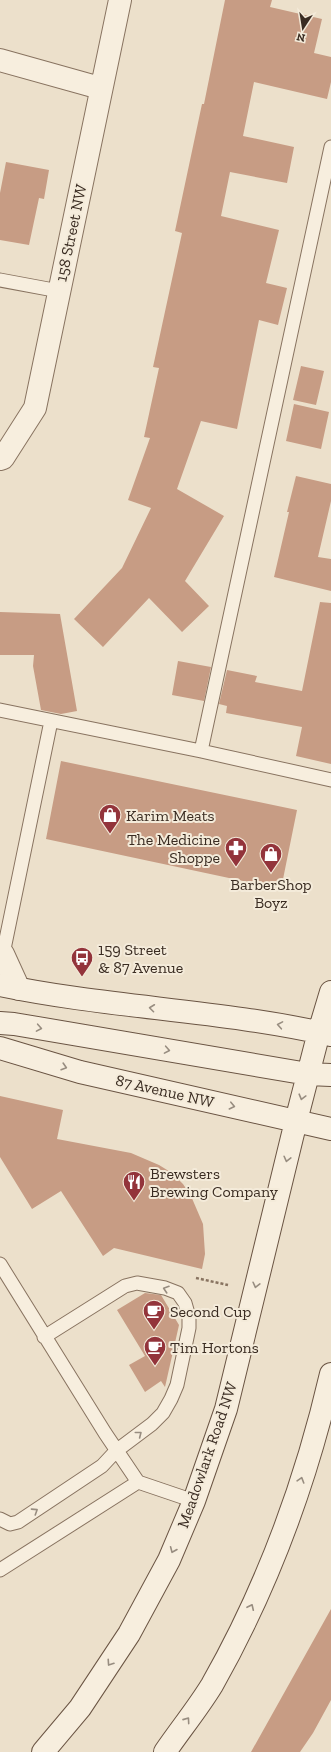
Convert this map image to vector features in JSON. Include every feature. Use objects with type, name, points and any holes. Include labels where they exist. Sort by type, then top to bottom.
[{"type":"main road","name":"158 Street NW","points":[[2,458],[35,408],[100,88],[120,0]]},
{"type":"main road","points":[[0,60],[100,88]]},
{"type":"main road","points":[[2,952],[10,987],[75,998],[242,1018],[325,1034]]},
{"type":"main road","name":"Meadowlark Road NW","points":[[43,1752],[80,1708],[129,1634],[169,1560],[194,1501],[226,1409],[308,1074],[325,1034],[331,992]]},
{"type":"main road","points":[[0,1024],[14,1024],[308,1074],[331,1076]]},
{"type":"main road","name":"87 Avenue NW","points":[[0,1048],[80,1072],[331,1129]]},
{"type":"main road","points":[[165,1752],[211,1686],[251,1609],[290,1518],[323,1407],[331,1374]]},
{"type":"lane","points":[[201,751],[331,147]]},
{"type":"lane","points":[[0,280],[59,291]]},
{"type":"lane","points":[[0,710],[201,751],[331,780]]},
{"type":"lane","points":[[2,952],[51,721]]},
{"type":"lane","points":[[0,1264],[116,1451],[138,1482],[194,1501]]},
{"type":"lane","points":[[0,1519],[10,1524],[18,1522],[102,1466],[116,1451],[152,1424],[163,1413],[172,1400],[177,1385],[189,1328],[189,1317],[185,1303],[178,1293],[165,1288],[137,1283],[125,1286],[44,1337]]},
{"type":"lane","points":[[0,1570],[138,1482]]},
{"type":"building","points":[[225,0],[272,0],[270,7],[322,19],[314,53],[331,57],[331,82],[327,99],[254,82],[243,136],[294,147],[287,183],[230,172],[221,216],[279,230],[266,283],[287,288],[278,325],[259,320],[237,429],[201,421],[177,489],[224,516],[185,581],[209,606],[182,632],[149,598],[103,647],[74,619],[122,568],[151,508],[128,500],[150,438],[144,437],[159,368],[153,367],[182,233],[175,231],[202,104],[204,104]]},
{"type":"building","points":[[6,162],[49,170],[44,199],[39,198],[29,245],[0,240],[0,193]]},
{"type":"building","points":[[301,366],[324,371],[316,405],[293,400]]},
{"type":"building","points":[[294,404],[329,412],[321,449],[286,441]]},
{"type":"building","points":[[296,476],[331,484],[331,501],[318,557],[331,559],[331,591],[274,577]]},
{"type":"building","points":[[320,602],[331,603],[331,764],[296,756],[302,727],[226,713],[227,706],[219,704],[227,670],[257,676],[255,682],[302,691]]},
{"type":"building","points":[[0,612],[60,614],[77,711],[61,714],[41,710],[33,666],[34,655],[0,655]]},
{"type":"building","points":[[178,661],[211,667],[204,701],[172,695]]},
{"type":"building","points":[[61,761],[297,810],[281,889],[46,839]]},
{"type":"building","name":"Brewsters Brewing Company","points":[[0,1096],[63,1110],[57,1139],[131,1153],[159,1165],[172,1173],[183,1184],[191,1196],[203,1224],[205,1254],[202,1269],[114,1248],[103,1256],[61,1191],[32,1209],[0,1157]]},
{"type":"building","name":"Second Cup","points":[[145,1293],[161,1295],[179,1325],[165,1387],[161,1381],[145,1392],[129,1365],[145,1356],[117,1310]]},
{"type":"building","points":[[331,1609],[331,1700],[313,1733],[300,1752],[251,1752]]},
{"type":"place","name":"Karim Meats","points":[[110,834]]},
{"type":"place","name":"The Medicine Shoppe","points":[[236,868]]},
{"type":"place","name":"BarberShop Boyz","points":[[271,874]]},
{"type":"place","name":"159 Street & 87 Avenue","points":[[82,978]]},
{"type":"place","name":"Brewsters Brewing Company","points":[[134,1202]]},
{"type":"place","name":"Second Cup","points":[[154,1330]]},
{"type":"place","name":"Tim Hortons","points":[[155,1366]]}]
